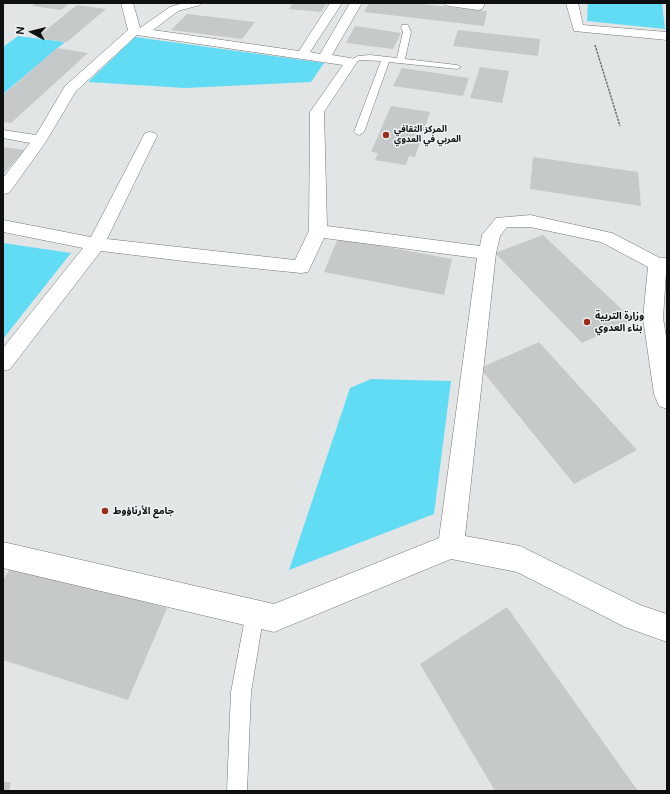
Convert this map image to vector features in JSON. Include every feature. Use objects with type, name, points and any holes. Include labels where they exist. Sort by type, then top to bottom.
[{"type":"street","points":[[127,3],[139,32]]},
{"type":"street","points":[[3,189],[40,140],[70,89],[139,32],[174,9],[196,3]]},
{"type":"street","points":[[302,55],[336,3]]},
{"type":"street","points":[[324,58],[356,3]]},
{"type":"street","points":[[448,3],[478,7],[479,3]]},
{"type":"street","points":[[572,3],[578,28],[667,36]]},
{"type":"street","points":[[3,226],[96,244],[192,256],[301,267],[318,231],[317,112],[351,62],[139,32]]},
{"type":"street","points":[[3,134],[40,140]]},
{"type":"street","points":[[3,363],[96,244],[150,136]]},
{"type":"street","points":[[451,546],[487,253],[491,235],[502,222],[530,221],[606,237],[662,264],[653,318],[667,400]]},
{"type":"street","points":[[318,231],[487,253]]},
{"type":"street","points":[[3,556],[274,618],[451,546],[520,559],[634,617],[667,628]]},
{"type":"lane","points":[[401,60],[408,32],[405,27]]},
{"type":"lane","points":[[351,62],[358,58],[386,58],[457,67]]},
{"type":"lane","points":[[359,132],[386,58]]},
{"type":"lane","points":[[237,791],[241,692],[255,613]]},
{"type":"path","points":[[590,29],[620,126]]},
{"type":"shaded area","points":[[588,3],[662,3],[665,29],[587,21]]},
{"type":"shaded area","points":[[18,36],[65,42],[3,94],[3,47]]},
{"type":"shaded area","points":[[135,37],[324,63],[311,82],[185,88],[88,82]]},
{"type":"shaded area","points":[[3,243],[71,253],[3,339]]},
{"type":"shaded area","points":[[371,379],[451,381],[434,514],[289,570],[350,388]]},
{"type":"building","points":[[36,3],[70,3],[61,10],[32,6]]},
{"type":"building","points":[[293,3],[327,3],[321,12],[289,9]]},
{"type":"building","points":[[369,3],[412,3],[487,11],[484,26],[364,12]]},
{"type":"building","points":[[77,5],[106,9],[67,42],[36,38]]},
{"type":"building","points":[[187,14],[255,22],[242,39],[171,30]]},
{"type":"building","points":[[355,26],[401,33],[393,49],[346,43]]},
{"type":"building","points":[[458,30],[540,39],[538,56],[453,46]]},
{"type":"building","points":[[57,48],[88,53],[11,123],[3,122],[3,95]]},
{"type":"building","points":[[480,67],[509,71],[502,103],[470,98]]},
{"type":"building","points":[[402,68],[469,78],[463,96],[393,86]]},
{"type":"building","points":[[391,106],[430,112],[415,157],[409,156],[406,165],[375,160],[378,153],[371,152]]},
{"type":"building","points":[[3,147],[25,150],[3,174]]},
{"type":"building","points":[[533,157],[638,172],[641,206],[530,189]]},
{"type":"building","points":[[543,235],[633,320],[582,343],[495,253]]},
{"type":"building","points":[[338,238],[452,259],[444,295],[324,272]]},
{"type":"building","points":[[539,342],[637,450],[574,484],[480,368]]},
{"type":"building","points":[[13,563],[167,608],[128,700],[3,660],[3,581]]},
{"type":"building","points":[[507,607],[638,791],[495,791],[420,664]]},
{"type":"building","points":[[3,782],[11,782],[9,791],[3,791]]},
{"type":"place","name":"المركز الثقافي العربي في العدوي","points":[[386,135]]},
{"type":"place","name":"وزارة التربية بناء العدوي","points":[[587,322]]},
{"type":"place","name":"جامع الأرناؤوط","points":[[105,511]]}]
